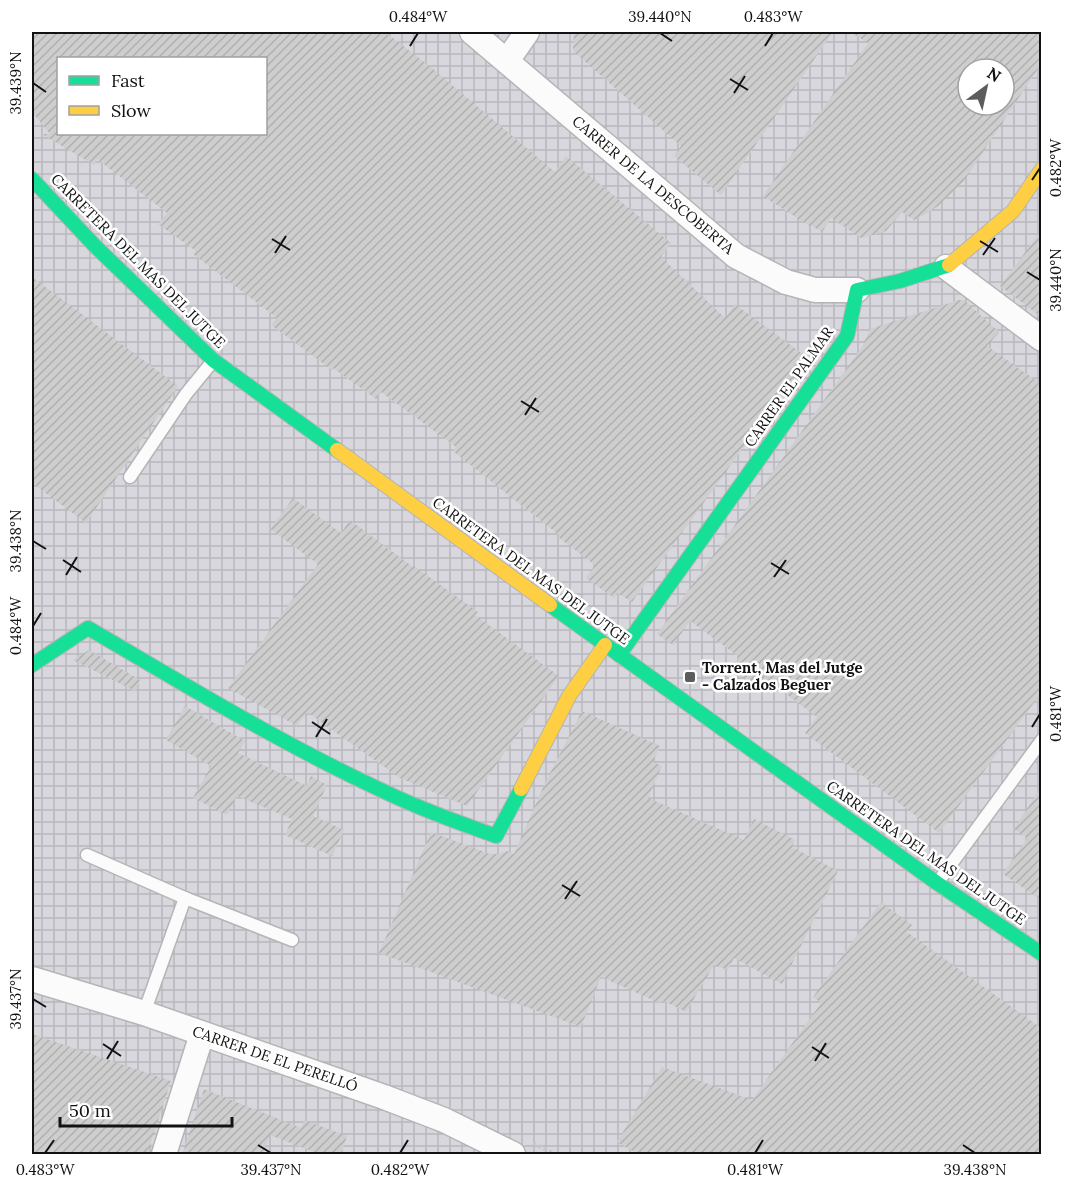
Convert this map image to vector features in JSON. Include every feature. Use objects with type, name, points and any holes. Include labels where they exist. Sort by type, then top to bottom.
[{"type":"street","name":"CARRER DE LA DESCOBERTA","points":[[472,32],[736,256],[786,282],[814,290],[857,290]]},
{"type":"street","points":[[507,61],[527,32]]},
{"type":"street","points":[[857,290],[900,281],[946,267],[1013,211],[1041,169]]},
{"type":"street","name":"CARRETERA DEL MAS DEL JUTGE","points":[[32,179],[95,246],[213,360],[605,645],[937,883],[1041,954]]},
{"type":"street","points":[[946,267],[1041,339]]},
{"type":"street","name":"CARRER EL PALMAR","points":[[619,655],[847,336],[857,290]]},
{"type":"street","points":[[32,665],[88,628],[276,737],[347,774],[435,814],[496,836],[569,696],[605,645]]},
{"type":"street","name":"CARRER DE EL PERELLÓ","points":[[32,979],[144,1013],[444,1120],[513,1155]]},
{"type":"street","points":[[164,1155],[202,1034]]},
{"type":"lane","points":[[130,477],[186,394],[213,360]]},
{"type":"lane","points":[[937,883],[1041,740]]},
{"type":"lane","points":[[87,855],[185,898],[292,940]]},
{"type":"lane","points":[[144,1013],[185,898]]},
{"type":"shaded area","points":[[32,32],[1041,32],[1041,1154],[32,1154]]},
{"type":"building","points":[[32,32],[385,32],[432,68],[555,172],[566,156],[671,243],[661,257],[725,318],[735,304],[808,358],[632,602],[617,593],[614,598],[586,578],[595,565],[453,451],[456,447],[381,392],[376,399],[271,325],[277,318],[193,254],[196,251],[158,224],[167,213],[97,159],[94,165],[42,134],[50,134],[32,112]]},
{"type":"building","points":[[574,32],[833,32],[721,195],[674,156],[681,146],[573,51]]},
{"type":"building","points":[[850,32],[1041,32],[1041,64],[1016,102],[1016,57],[956,57],[956,117],[1006,117],[964,181],[938,206],[924,215],[914,220],[902,212],[886,231],[861,238],[831,218],[822,232],[763,196],[868,43]]},
{"type":"building","points":[[1041,231],[1041,317],[1000,286]]},
{"type":"building","points":[[32,277],[178,386],[86,523],[32,483]]},
{"type":"building","points":[[964,300],[999,332],[987,346],[1041,384],[1041,693],[939,833],[805,733],[817,717],[777,687],[762,691],[738,674],[738,656],[690,621],[673,645],[657,634],[862,347],[870,329]]},
{"type":"building","points":[[293,498],[341,533],[350,520],[478,612],[475,615],[559,676],[467,806],[400,778],[307,712],[297,726],[228,688],[318,564],[270,529]]},
{"type":"building","points":[[89,650],[140,680],[135,691],[73,660]]},
{"type":"building","points":[[185,706],[245,741],[238,753],[307,786],[311,776],[327,785],[313,816],[344,830],[332,856],[285,835],[292,819],[237,796],[227,815],[193,798],[211,766],[166,740]]},
{"type":"building","points":[[582,711],[660,746],[653,762],[662,766],[648,798],[744,840],[754,819],[795,840],[792,847],[838,871],[782,984],[734,958],[728,970],[714,965],[686,1012],[662,1000],[660,1003],[601,977],[581,1027],[379,953],[431,832],[490,854],[507,851],[514,854],[545,783]]},
{"type":"building","points":[[1041,787],[1041,900],[1003,874],[1027,838],[1014,829]]},
{"type":"building","points":[[881,902],[912,925],[907,932],[1041,1028],[1041,1155],[638,1154],[617,1142],[662,1067],[752,1100],[821,1003],[813,997]]},
{"type":"building","points":[[32,1034],[171,1081],[147,1155],[32,1155]]},
{"type":"building","points":[[204,1089],[301,1128],[304,1120],[347,1136],[341,1155],[322,1155],[270,1135],[262,1155],[182,1155]]},
{"type":"traffic: fast","points":[[32,179],[95,246],[213,360],[337,450]]},
{"type":"traffic: fast","points":[[619,655],[847,336],[857,290],[900,281],[949,265]]},
{"type":"traffic: fast","points":[[550,605],[937,883],[1042,954]]},
{"type":"traffic: fast","points":[[32,665],[88,628],[233,712],[343,772],[409,803],[496,836],[521,789]]},
{"type":"traffic: slow","points":[[949,265],[1013,211],[1042,169]]},
{"type":"traffic: slow","points":[[337,450],[550,605]]},
{"type":"traffic: slow","points":[[521,789],[569,696],[605,645]]},
{"type":"place","name":"Torrent, Mas del Jutge - Calzados Beguer","points":[[690,677]]}]
